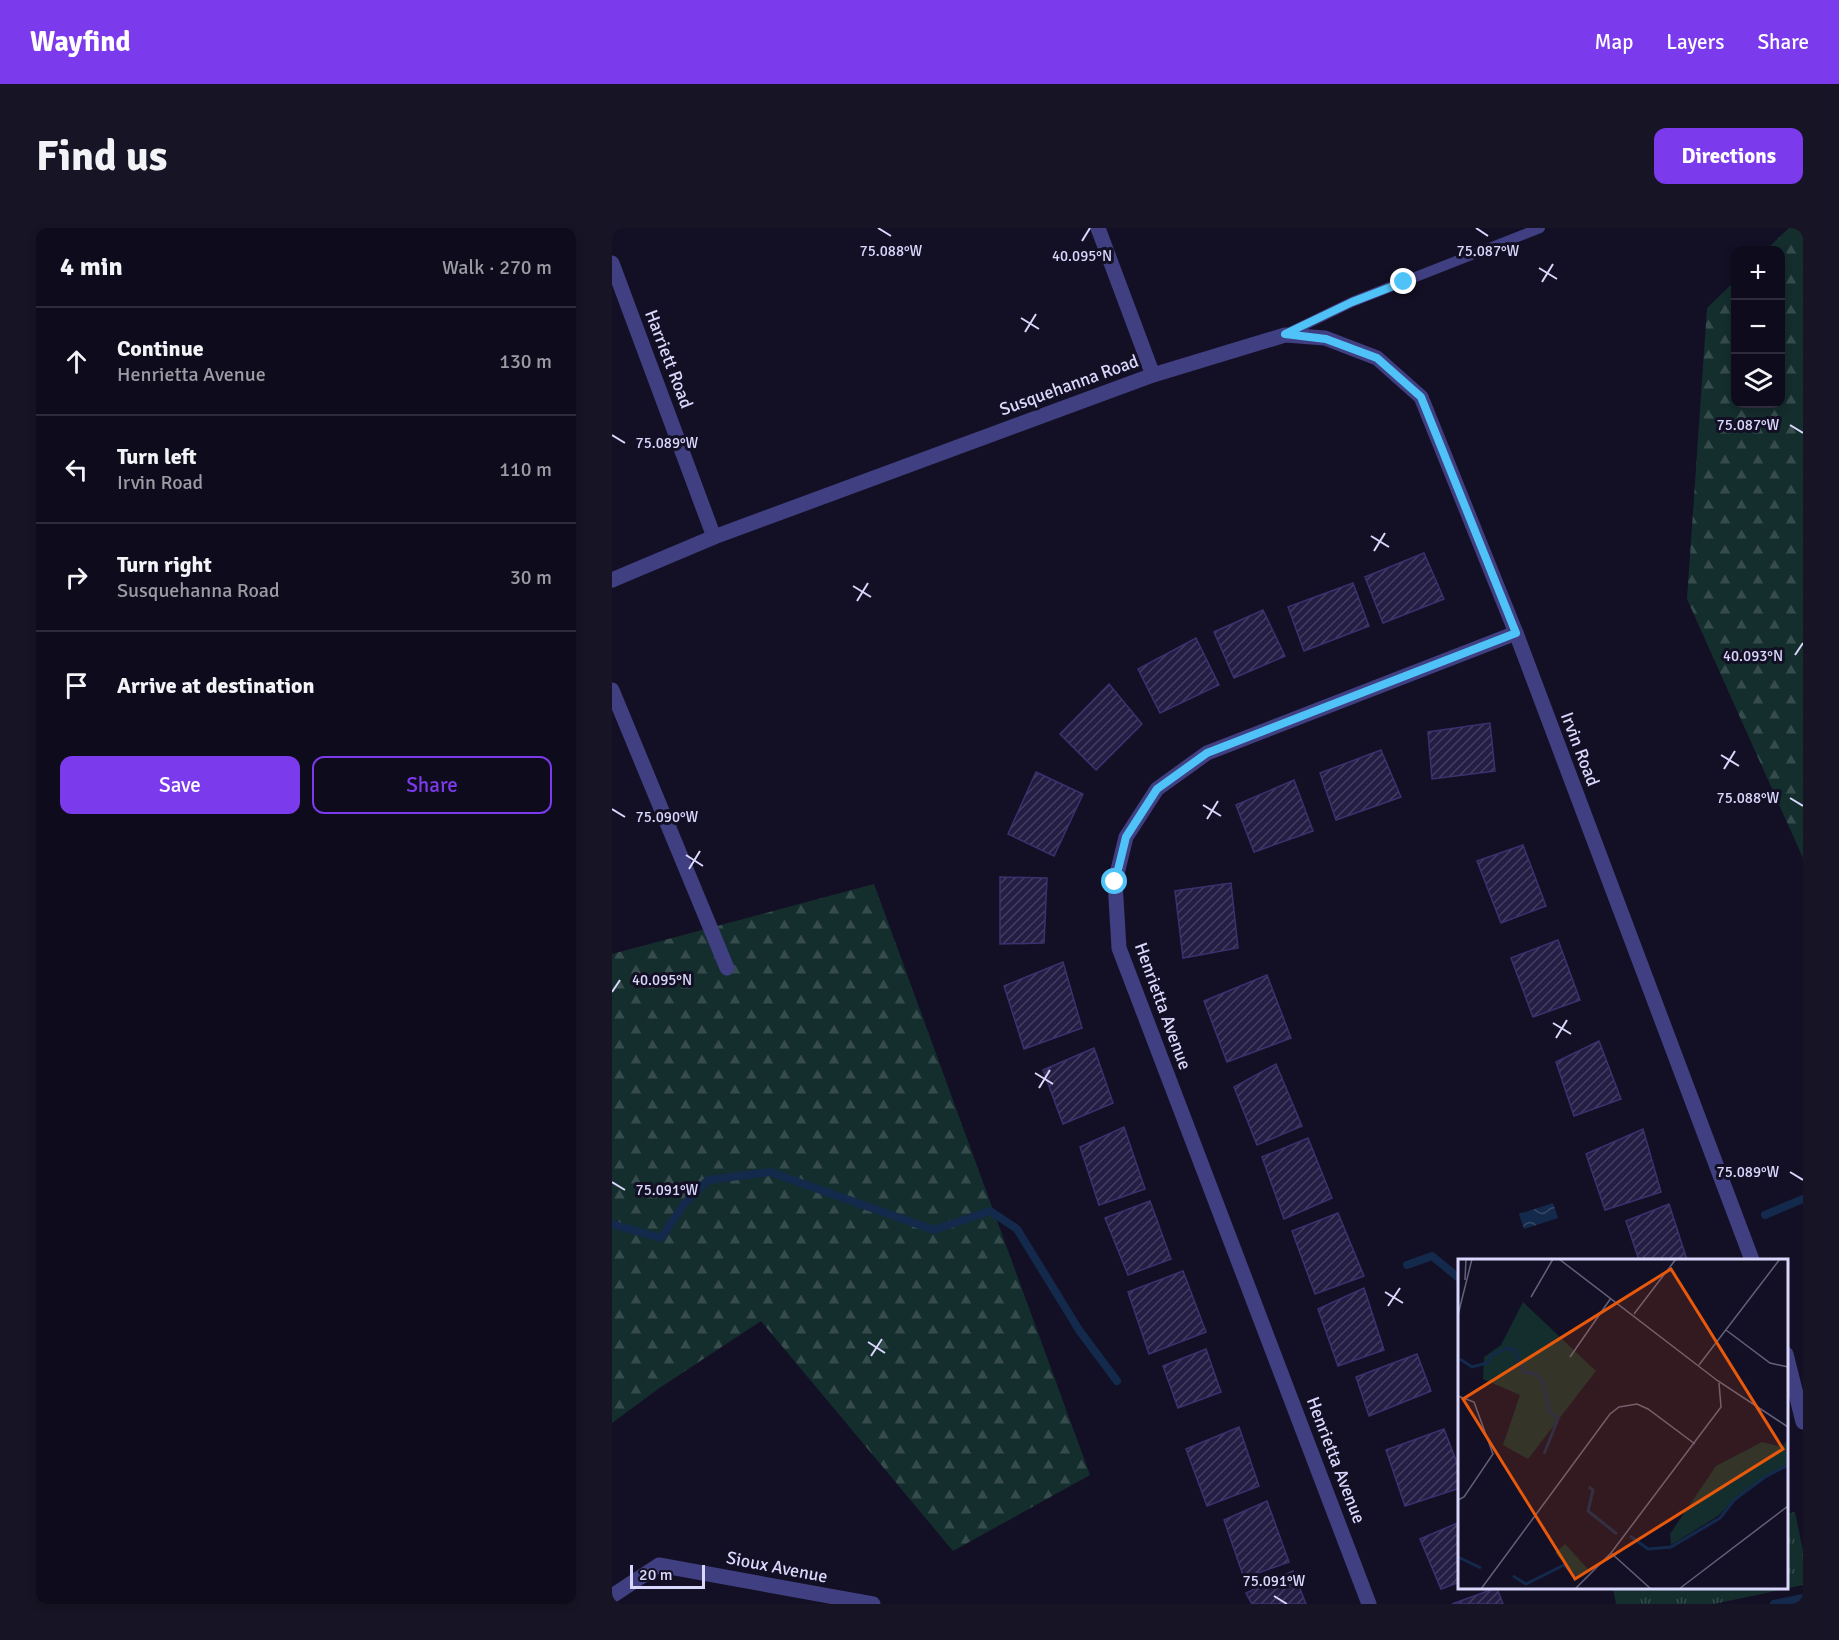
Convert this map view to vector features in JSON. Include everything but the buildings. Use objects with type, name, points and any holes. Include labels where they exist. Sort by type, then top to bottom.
[{"type":"street","points":[[1098,228],[1153,375]]},
{"type":"street","name":"Harriett Road","points":[[612,263],[714,537]]},
{"type":"street","name":"Susquehanna Road","points":[[612,580],[714,537],[1153,375],[1285,334]]},
{"type":"street","name":"Irvin Road","points":[[1285,334],[1326,339],[1377,358],[1421,397],[1516,633],[1752,1259]]},
{"type":"street","name":"Henrietta Avenue","points":[[1369,1604],[1119,948],[1115,882],[1126,837],[1157,789],[1207,753],[1516,633]]},
{"type":"street","points":[[612,690],[727,968]]},
{"type":"street","points":[[1788,1355],[1803,1352]]},
{"type":"street","points":[[1788,1359],[1803,1422]]},
{"type":"street","name":"Sioux Avenue","points":[[612,1596],[659,1565],[873,1604]]},
{"type":"lane","name":"Susquehanna Road","points":[[1285,334],[1352,302],[1540,228]]},
{"type":"green space","points":[[1789,228],[1803,228],[1803,858],[1687,599],[1707,308],[1731,285],[1731,408],[1785,408],[1785,246],[1770,246]]},
{"type":"green space","points":[[874,884],[1090,1475],[953,1551],[761,1321],[658,1389],[612,1423],[612,954]]},
{"type":"green space","points":[[1795,1512],[1803,1551],[1803,1585],[1788,1588],[1788,1514]]},
{"type":"green space","points":[[1613,1589],[1784,1589],[1714,1604],[1616,1604]]},
{"type":"water","points":[[1553,1203],[1558,1218],[1524,1229],[1519,1214]]},
{"type":"waterway","points":[[612,1224],[661,1238],[684,1204],[708,1180],[770,1172],[934,1230],[990,1211],[1017,1229],[1079,1330],[1117,1381]]},
{"type":"waterway","points":[[1765,1215],[1803,1199]]},
{"type":"waterway","points":[[1407,1265],[1432,1256],[1458,1277]]},
{"type":"waterway","points":[[1774,1604],[1803,1598]]},
{"type":"route","points":[[1115,882],[1126,837],[1157,789],[1207,753],[1516,633],[1421,397],[1377,358],[1326,339],[1285,334],[1352,302],[1404,282]]}]
